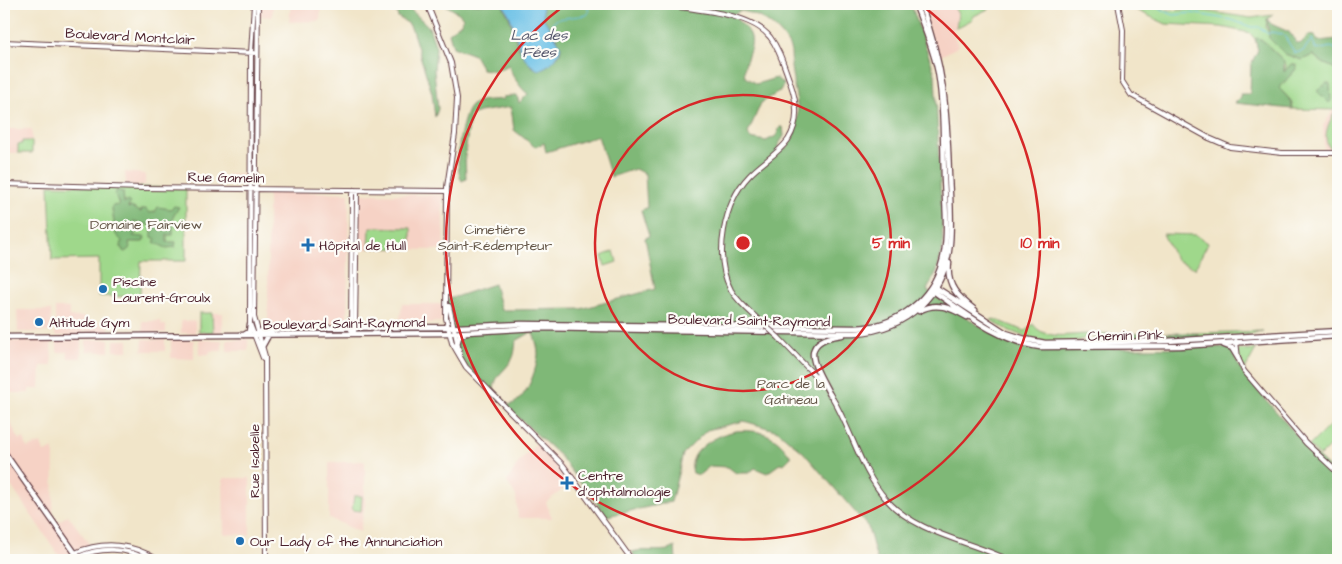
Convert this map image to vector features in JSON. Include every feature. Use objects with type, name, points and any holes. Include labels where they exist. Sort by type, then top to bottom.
[{"type":"main road","name":"Boulevard Saint-Raymond","points":[[258,334],[352,334],[451,330],[521,324],[862,328],[881,324],[903,314],[933,288],[940,269],[945,246],[942,104],[934,57],[915,4]]},
{"type":"main road","name":"Boulevard Saint-Raymond","points":[[4,337],[243,335],[294,328],[451,330],[471,332],[536,328],[867,332],[888,327],[907,318],[924,304],[946,265],[950,242],[945,91],[937,50],[921,4]]},
{"type":"main road","points":[[950,242],[948,270],[952,287],[957,295],[988,325]]},
{"type":"main road","name":"Chemin Pink","points":[[933,288],[1012,341],[1040,347],[1180,346],[1338,331]]},
{"type":"main road","points":[[907,318],[925,308],[940,306],[952,308],[988,325]]},
{"type":"main road","points":[[243,335],[249,332],[250,324]]},
{"type":"main road","name":"Chemin Pink","points":[[988,325],[1017,337],[1050,343],[1236,340],[1338,336]]},
{"type":"main road","points":[[457,344],[460,336],[471,332]]},
{"type":"main road","points":[[830,395],[813,360],[815,346],[826,337],[867,332]]},
{"type":"main road","points":[[263,345],[269,335]]},
{"type":"main road","points":[[1180,346],[1226,345],[1232,348],[1238,358]]},
{"type":"main road","points":[[4,452],[78,557]]},
{"type":"street","points":[[256,4],[253,53],[253,189],[254,317],[258,334]]},
{"type":"street","points":[[427,4],[446,47],[456,90],[457,116],[447,191],[447,294],[451,330],[460,357],[466,367],[563,465],[632,560]]},
{"type":"street","points":[[659,4],[739,18],[756,25],[768,35],[777,48],[794,94],[797,114],[791,133],[785,143],[749,176],[738,190],[729,214],[723,244],[722,261],[728,284],[741,303],[810,368],[830,395],[874,483],[898,511],[927,527],[1009,560]]},
{"type":"street","points":[[1118,4],[1123,30],[1122,81],[1131,95],[1209,138],[1230,147],[1282,153],[1338,154]]},
{"type":"street","name":"Boulevard Montclair","points":[[4,42],[253,53]]},
{"type":"street","name":"Rue Gamelin","points":[[4,184],[447,191]]},
{"type":"street","points":[[253,189],[250,324],[258,334]]},
{"type":"street","points":[[352,334],[352,194],[354,190]]},
{"type":"street","points":[[451,330],[460,357]]},
{"type":"street","name":"Rue Isabelle","points":[[258,334],[263,345],[265,362],[266,560]]},
{"type":"street","name":"Rue Isabelle","points":[[258,334],[265,362]]},
{"type":"street","points":[[1236,340],[1238,358],[1244,371],[1306,443],[1338,472]]},
{"type":"street","points":[[78,557],[94,546],[120,546],[140,550],[158,560]]},
{"type":"street","points":[[78,557],[110,550],[133,553],[148,560]]},
{"type":"shaded area","points":[[291,4],[321,4],[320,21],[289,22]]},
{"type":"shaded area","points":[[926,4],[952,4],[957,13],[958,25],[951,31],[959,46],[939,57],[921,6]]},
{"type":"shaded area","points":[[260,6],[273,7],[272,17],[259,16]]},
{"type":"shaded area","points":[[1333,110],[1338,110],[1338,152],[1324,149],[1323,126]]},
{"type":"shaded area","points":[[7,129],[32,129],[32,141],[22,141],[22,144],[18,144],[18,153],[6,153]]},
{"type":"shaded area","points":[[125,172],[145,174],[145,185],[126,185]]},
{"type":"shaded area","points":[[228,174],[249,174],[249,185],[228,186]]},
{"type":"shaded area","name":"Hôpital de Hull","points":[[268,191],[349,193],[347,324],[301,324],[268,328]]},
{"type":"shaded area","points":[[359,194],[442,195],[444,250],[359,249]]},
{"type":"shaded area","points":[[402,304],[443,304],[441,322],[399,324]]},
{"type":"shaded area","points":[[55,308],[69,308],[70,317],[84,317],[84,336],[55,336]]},
{"type":"shaded area","points":[[17,310],[51,310],[52,332],[18,332]]},
{"type":"shaded area","points":[[212,313],[223,313],[222,332],[213,332]]},
{"type":"shaded area","points":[[142,321],[161,321],[161,325],[166,325],[166,333],[143,332]]},
{"type":"shaded area","points":[[181,321],[195,321],[195,333],[181,333]]},
{"type":"shaded area","points":[[86,322],[101,322],[101,326],[109,326],[109,333],[86,333]]},
{"type":"shaded area","points":[[109,339],[109,352],[86,351],[86,340]]},
{"type":"shaded area","points":[[143,339],[165,340],[165,351],[142,351]]},
{"type":"shaded area","points":[[248,339],[248,351],[227,351],[227,340]]},
{"type":"shaded area","points":[[81,340],[81,358],[68,358],[67,352],[57,352],[57,341]]},
{"type":"shaded area","points":[[114,340],[128,340],[128,351],[114,351]]},
{"type":"shaded area","points":[[171,340],[194,340],[194,359],[171,358]]},
{"type":"shaded area","points":[[199,340],[222,340],[222,351],[210,351],[209,354],[199,355]]},
{"type":"shaded area","points":[[7,341],[51,341],[52,366],[41,366],[40,389],[29,389],[29,393],[6,393]]},
{"type":"shaded area","points":[[4,409],[19,440],[24,438],[27,448],[41,443],[44,452],[54,449],[53,516],[58,522],[68,515],[90,545],[71,552],[76,560],[56,560],[60,557],[9,483],[4,479]]},
{"type":"shaded area","points":[[540,440],[575,481],[546,502],[552,518],[518,518],[516,496],[507,482],[519,462]]},
{"type":"shaded area","points":[[365,462],[365,504],[360,532],[329,518],[329,463]]},
{"type":"shaded area","points":[[223,478],[250,478],[250,535],[224,534]]},
{"type":"green space","points":[[394,4],[409,4],[409,8],[429,27],[436,48],[434,70],[438,109],[435,117],[432,93],[412,30],[409,24],[398,17]]},
{"type":"green space","name":"Parc de la Gatineau","points":[[444,4],[502,4],[509,17],[518,47],[532,67],[556,58],[561,49],[560,43],[542,14],[542,4],[911,4],[935,74],[943,247],[937,271],[927,290],[984,329],[1007,341],[1026,346],[1060,349],[1224,347],[1231,350],[1242,372],[1305,445],[1338,476],[1338,560],[877,560],[868,527],[803,452],[778,431],[744,421],[707,430],[683,454],[671,502],[607,516],[559,455],[479,381],[461,359],[451,332],[446,300],[494,284],[501,310],[581,309],[655,289],[645,238],[649,236],[641,210],[647,208],[645,174],[635,169],[611,177],[598,136],[546,152],[544,143],[535,147],[514,130],[511,107],[479,112],[470,116],[465,155],[466,179],[462,181],[458,165],[459,142],[468,110],[479,101],[503,99],[503,97],[517,95],[519,103],[528,94],[516,81],[509,65],[496,71],[482,69],[474,55],[453,47],[449,33],[461,23],[463,18]],"holes":[[[739,11],[754,15],[769,23],[790,48],[798,109],[796,128],[786,149],[777,147],[784,136],[783,127],[780,127],[776,136],[766,141],[750,138],[748,133],[761,103],[779,92],[784,84],[776,78],[756,84],[745,77],[744,72],[751,47],[751,37],[734,15]],[[530,333],[533,334],[538,349],[535,368],[530,384],[521,398],[509,405],[494,389],[495,384],[512,359],[516,341]]]},
{"type":"green space","points":[[952,4],[998,4],[972,17],[973,19],[956,28],[958,14]]},
{"type":"green space","points":[[1133,4],[1160,4],[1162,8],[1169,11],[1192,9],[1251,18],[1273,15],[1267,19],[1266,28],[1270,34],[1269,38],[1285,54],[1302,60],[1313,55],[1323,63],[1338,70],[1338,110],[1292,109],[1292,102],[1279,88],[1296,69],[1284,72],[1286,65],[1284,61],[1262,40],[1255,39],[1250,33],[1221,27],[1166,24],[1134,9]]},
{"type":"green space","points":[[1267,19],[1271,24],[1289,32],[1297,43],[1300,44],[1309,35],[1314,36],[1318,41],[1338,39],[1338,70],[1323,63],[1313,55],[1302,60],[1285,54],[1269,38]]},
{"type":"green space","points":[[1255,39],[1262,40],[1284,61],[1284,72],[1291,64],[1296,64],[1296,69],[1279,88],[1291,101],[1292,109],[1235,103],[1241,97],[1240,94],[1250,94],[1251,64],[1258,50]]},
{"type":"green space","points":[[1327,83],[1330,84],[1331,101],[1329,103],[1317,91]]},
{"type":"green space","points":[[1336,111],[1338,111],[1338,148],[1329,147],[1326,138],[1329,124]]},
{"type":"green space","points":[[22,141],[32,141],[32,153],[18,153],[18,144],[22,144]]},
{"type":"green space","name":"Domaine Fairview","points":[[49,185],[186,188],[186,261],[141,261],[140,297],[99,296],[99,259],[52,260]]},
{"type":"green space","points":[[117,190],[123,192],[124,203],[128,201],[130,203],[128,208],[131,207],[141,212],[142,209],[146,209],[149,213],[155,212],[158,207],[171,209],[174,206],[179,207],[173,217],[173,235],[167,235],[167,242],[176,242],[175,247],[166,248],[154,242],[156,239],[152,237],[152,226],[134,221],[136,233],[133,236],[145,237],[143,242],[129,242],[130,248],[125,252],[123,251],[121,247],[122,241],[116,235],[112,209],[112,206],[119,205],[115,194]]},
{"type":"green space","points":[[370,227],[411,228],[411,249],[369,248]]},
{"type":"green space","points":[[1163,234],[1196,235],[1208,243],[1195,268],[1176,260]]},
{"type":"green space","points":[[614,251],[617,262],[605,266],[602,256]]},
{"type":"green space","points":[[199,313],[212,313],[213,332],[199,332]]},
{"type":"green space","points":[[994,319],[1025,331],[1033,324],[1044,333],[1051,335],[1089,334],[1089,336],[1078,341],[1066,343],[1039,340],[1012,332],[991,320]]},
{"type":"green space","points":[[1263,331],[1247,335],[1198,338],[1197,333]]},
{"type":"green space","points":[[1197,333],[1198,338],[1096,340],[1093,338],[1096,334]]},
{"type":"green space","points":[[1256,349],[1244,371],[1237,350]]},
{"type":"green space","points":[[1333,422],[1338,427],[1338,438],[1320,456],[1309,446]]},
{"type":"green space","points":[[736,431],[754,431],[769,435],[781,444],[791,457],[784,464],[781,463],[767,473],[755,468],[749,473],[736,473],[728,467],[710,466],[699,475],[693,473],[692,465],[698,451],[712,440]]},
{"type":"green space","points":[[354,496],[362,496],[361,511],[352,510]]},
{"type":"green space","points":[[675,547],[676,560],[637,560],[632,552],[667,550]]},
{"type":"water","name":"Lac des Fées","points":[[502,4],[542,4],[544,19],[561,46],[559,54],[550,64],[538,70],[530,64],[520,48],[511,20]]},
{"type":"waterway","points":[[549,27],[557,19],[587,15],[589,12],[587,4]]},
{"type":"waterway","points":[[961,4],[965,8]]},
{"type":"waterway","points":[[973,9],[981,4]]},
{"type":"waterway","points":[[1153,4],[1163,11],[1174,15],[1191,13],[1232,20],[1251,27],[1259,27],[1268,34],[1271,32],[1283,34],[1295,53],[1303,51],[1312,39],[1316,50],[1331,47],[1338,50]]},
{"type":"place","name":"Hôpital de Hull","points":[[308,245]]},
{"type":"place","name":"Piscine Laurent-Groulx","points":[[103,289]]},
{"type":"place","name":"Altitude Gym","points":[[39,322]]},
{"type":"place","name":"Centre d'ophtalmologie","points":[[567,483]]},
{"type":"place","name":"Our Lady of the Annunciation","points":[[240,541]]},
{"type":"park label","name":"Cimetière Saint-Rédempteur","points":[[495,237]]}]
